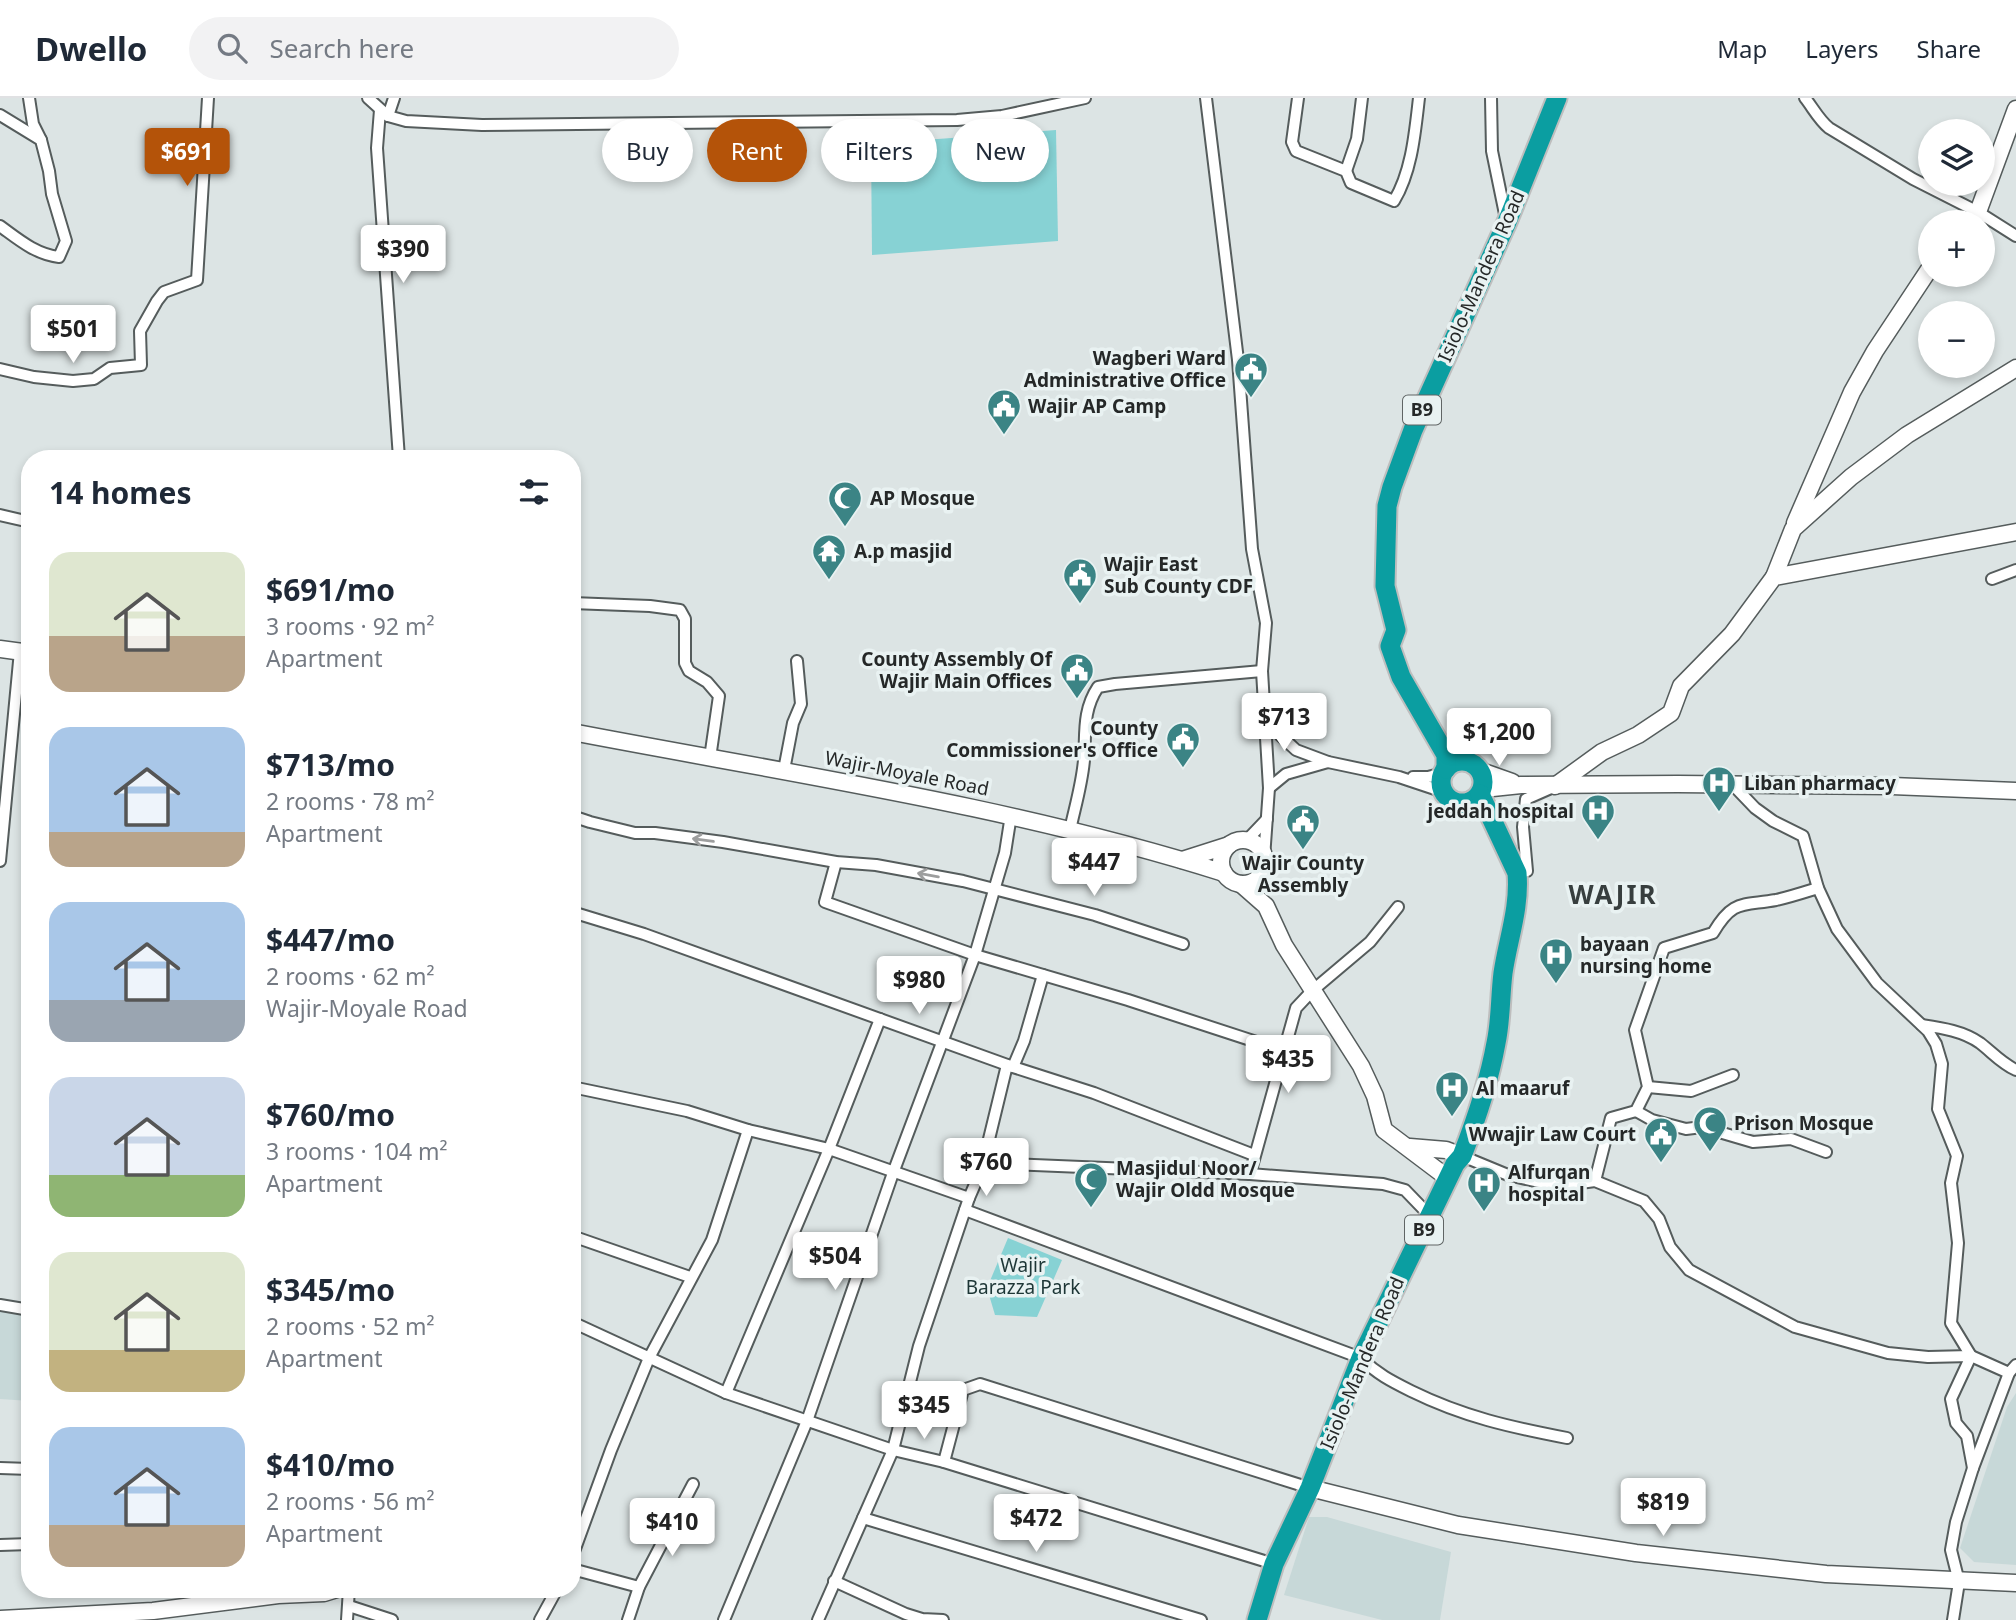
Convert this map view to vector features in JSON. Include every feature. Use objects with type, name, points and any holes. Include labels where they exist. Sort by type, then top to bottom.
[{"type":"highway","name":"Isiolo-Mandera Road","points":[[1448,784],[1446,755],[1401,677],[1390,646],[1396,630],[1385,586],[1387,506],[1413,430],[1507,222],[1557,98]]},
{"type":"highway","name":"Isiolo-Mandera Road","points":[[1257,1620],[1274,1564],[1310,1488],[1361,1358],[1455,1164],[1462,1156],[1484,1094],[1497,1042],[1504,972],[1516,915],[1517,873],[1495,827],[1478,779],[1456,747],[1433,731]]},
{"type":"highway","points":[[1455,762],[1478,779],[1471,802],[1448,784],[1455,762]]},
{"type":"highway","points":[[1448,784],[1495,827]]},
{"type":"street","points":[[0,226],[36,251],[59,257],[66,241],[52,194],[50,171],[33,124],[29,98]]},
{"type":"street","points":[[0,369],[34,377],[73,380],[94,379],[110,368],[141,365],[140,331],[158,301],[164,292],[197,280],[208,98]]},
{"type":"street","points":[[368,98],[384,113],[405,121],[482,125],[957,120],[1002,116],[1085,98]]},
{"type":"street","points":[[394,98],[384,113],[377,148],[398,450]]},
{"type":"street","points":[[1206,98],[1238,360],[1252,549],[1266,623],[1262,671],[1269,788],[1264,865],[1266,906],[1284,945],[1361,1066],[1375,1096],[1384,1130],[1449,1178]]},
{"type":"street","points":[[1298,98],[1292,142],[1296,151],[1346,171],[1352,183],[1394,201],[1402,188],[1414,143],[1419,98]]},
{"type":"street","points":[[1346,171],[1357,139],[1362,98]]},
{"type":"street","points":[[1492,98],[1492,151],[1507,222]]},
{"type":"street","points":[[1805,98],[1816,110],[1820,122],[1962,210]]},
{"type":"street","points":[[1976,210],[2016,109]]},
{"type":"street","points":[[0,115],[41,140]]},
{"type":"street","points":[[1995,227],[2016,236]]},
{"type":"street","points":[[1517,873],[1527,871],[1523,827],[1527,799],[1555,786],[1602,752],[1638,735],[1671,713],[1681,686],[1732,634],[1774,577],[1852,392],[1875,351],[1918,286]]},
{"type":"street","points":[[1793,529],[1851,477],[1907,435],[2016,369]]},
{"type":"street","points":[[0,514],[21,520]]},
{"type":"street","points":[[1774,577],[2016,532]]},
{"type":"street","points":[[1993,579],[2016,570]]},
{"type":"street","points":[[581,603],[680,610],[685,618],[685,663],[689,671],[707,682],[719,696],[710,758]]},
{"type":"street","points":[[0,649],[21,652]]},
{"type":"street","points":[[784,770],[793,723],[801,704],[797,661]]},
{"type":"street","points":[[1070,830],[1082,779],[1086,713],[1090,698],[1098,687],[1262,671]]},
{"type":"street","points":[[0,861],[21,685]]},
{"type":"street","points":[[1266,708],[1281,736],[1296,750],[1328,762],[1448,784]]},
{"type":"street","name":"Wajir-Moyale Road","points":[[581,734],[1011,815],[1224,873]]},
{"type":"street","points":[[1269,788],[1286,774],[1328,762]]},
{"type":"street","points":[[1399,777],[1428,777],[1448,784]]},
{"type":"street","points":[[1478,779],[1555,786],[1919,787],[2016,791]]},
{"type":"street","points":[[1733,785],[1755,808],[1773,821],[1803,836],[1818,888],[1837,929],[1877,983],[1906,1009],[1932,1038],[1942,1064],[1938,1109],[1957,1156],[1951,1183],[1958,1243],[1951,1324],[1971,1356]]},
{"type":"street","points":[[724,1620],[807,1421],[893,1173],[975,955],[1005,852],[1011,815]]},
{"type":"street","points":[[581,818],[635,833],[703,839],[963,881],[1095,915],[1183,944]]},
{"type":"street","points":[[1247,840],[1267,819]]},
{"type":"street","points":[[1182,860],[1237,840],[1247,840],[1255,844],[1264,865]]},
{"type":"street","points":[[1228,845],[1221,857],[1224,873],[1231,881],[1250,883],[1264,865]]},
{"type":"street","points":[[836,862],[825,902],[975,955],[1128,1000],[1284,1051]]},
{"type":"street","points":[[1241,884],[1266,906]]},
{"type":"street","points":[[1636,1111],[1648,1087],[1635,1030],[1664,948],[1713,933],[1723,916],[1739,904],[1777,900],[1818,888]]},
{"type":"street","points":[[1250,1174],[1296,1008],[1370,942],[1398,907]]},
{"type":"street","points":[[581,915],[644,934],[1010,1066],[1094,1093],[1254,1155]]},
{"type":"street","points":[[818,1620],[893,1450],[919,1346],[964,1210],[982,1168],[1010,1066],[1024,1041],[1042,975]]},
{"type":"street","points":[[726,1393],[829,1149],[880,1019]]},
{"type":"street","points":[[1919,1025],[1954,1030],[1979,1042],[2002,1063],[2016,1070]]},
{"type":"street","points":[[1648,1087],[1691,1091],[1733,1075]]},
{"type":"street","points":[[581,1089],[687,1111],[748,1130],[829,1149],[969,1198]]},
{"type":"street","points":[[1595,1181],[1611,1118],[1636,1111],[1652,1120],[1686,1129],[1702,1127],[1753,1142],[1791,1139],[1826,1152]]},
{"type":"street","points":[[581,1532],[649,1358],[712,1240],[748,1130]]},
{"type":"street","points":[[1410,1147],[1446,1150],[1508,1175],[1558,1186],[1595,1181],[1644,1201],[1659,1219],[1670,1247],[1689,1270],[1795,1327],[1888,1353],[1928,1357],[1971,1356],[2013,1369],[1961,1501],[1951,1550],[1959,1582],[1953,1620]]},
{"type":"street","points":[[982,1168],[1008,1164],[1250,1174],[1383,1184],[1405,1190],[1430,1217]]},
{"type":"street","points":[[964,1210],[1361,1358],[1377,1373],[1459,1412],[1527,1431],[1567,1438]]},
{"type":"street","points":[[581,1239],[691,1277]]},
{"type":"street","points":[[0,1305],[21,1308]]},
{"type":"street","points":[[581,1326],[726,1393],[807,1421],[893,1450],[944,1462],[1274,1564]]},
{"type":"street","points":[[1971,1356],[1951,1399],[1956,1423],[1967,1436],[1973,1468]]},
{"type":"street","points":[[944,1462],[963,1390],[980,1384],[1310,1488],[1458,1525],[1636,1553],[1826,1573],[2016,1583]]},
{"type":"street","points":[[0,1468],[21,1469]]},
{"type":"street","points":[[628,1620],[639,1587],[693,1484]]},
{"type":"street","points":[[863,1518],[1201,1620]]},
{"type":"street","points":[[0,1545],[21,1544]]},
{"type":"street","points":[[581,1571],[639,1587]]},
{"type":"street","points":[[834,1581],[906,1614],[922,1619],[943,1620]]},
{"type":"street","points":[[0,1619],[153,1611],[202,1598]]},
{"type":"street","points":[[347,1620],[349,1598]]},
{"type":"street","points":[[540,1620],[551,1598]]},
{"type":"street","points":[[349,1606],[393,1620]]},
{"type":"shaded area","points":[[0,1308],[21,1311],[21,1400],[0,1399]]},
{"type":"shaded area","points":[[2016,1393],[2016,1565],[1974,1562],[1960,1548],[2007,1407]]},
{"type":"shaded area","points":[[1309,1517],[1327,1517],[1451,1552],[1440,1620],[1382,1620],[1284,1595]]},
{"type":"green space","points":[[1056,130],[1058,241],[872,255],[871,182],[937,182],[937,139],[951,138],[951,182],[1049,182],[1049,131]]},
{"type":"green space","name":"Wajir Barazza Park","points":[[1008,1238],[1062,1260],[1037,1317],[995,1315],[987,1288]]},
{"type":"place","name":"Wagberi Ward Administrative Office","points":[[1251,399]]},
{"type":"place","name":"Wajir AP Camp","points":[[1004,436]]},
{"type":"place","name":"AP Mosque","points":[[845,528]]},
{"type":"place","name":"A.p masjid","points":[[829,581]]},
{"type":"place","name":"Wajir East Sub County CDF","points":[[1080,605]]},
{"type":"place","name":"County Assembly Of Wajir Main Offices","points":[[1077,700]]},
{"type":"place","name":"County Commissioner's Office","points":[[1183,769]]},
{"type":"place","name":"Liban pharmacy","points":[[1719,813]]},
{"type":"place","name":"jeddah hospital","points":[[1598,841]]},
{"type":"place","name":"Wajir County Assembly","points":[[1303,851]]},
{"type":"place","name":"bayaan nursing home","points":[[1556,985]]},
{"type":"place","name":"Al maaruf","points":[[1452,1118]]},
{"type":"place","name":"Prison Mosque","points":[[1710,1153]]},
{"type":"place","name":"Wwajir Law Court","points":[[1661,1164]]},
{"type":"place","name":"Masjidul Noor/ Wajir Oldd Mosque","points":[[1091,1209]]},
{"type":"place","name":"Alfurqan hospital","points":[[1484,1213]]},
{"type":"district","name":"WAJIR","points":[[1613,895]]}]
